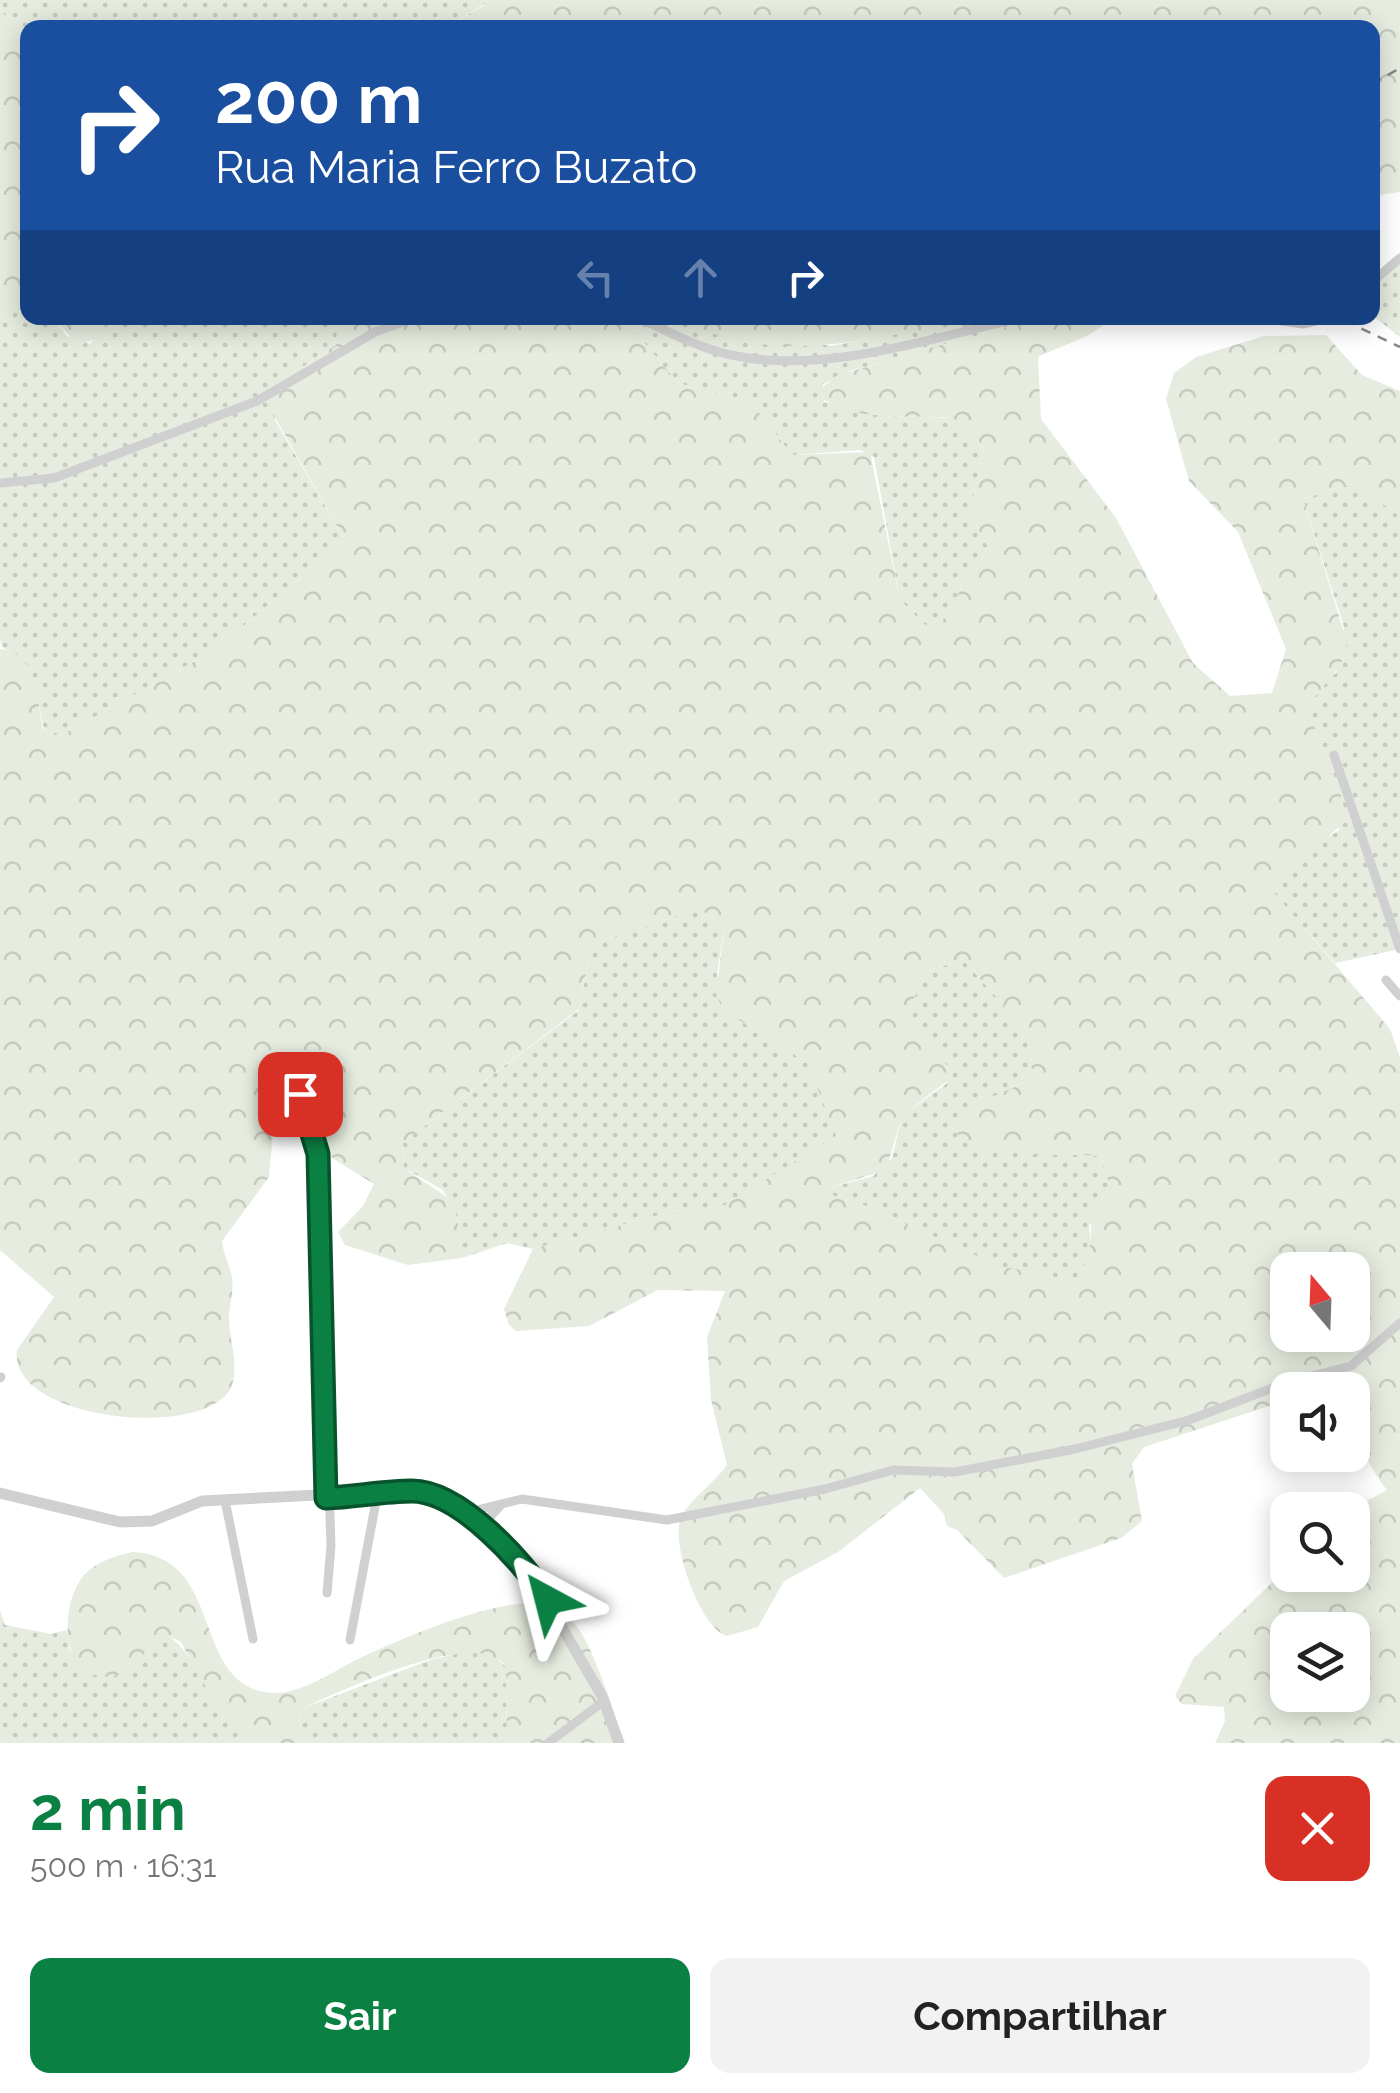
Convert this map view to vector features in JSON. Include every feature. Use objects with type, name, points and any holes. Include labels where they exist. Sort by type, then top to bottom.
[{"type":"street","points":[[1380,275],[1400,258]]},
{"type":"street","points":[[0,483],[54,478],[257,401],[374,332],[394,325]]},
{"type":"street","points":[[654,325],[691,343],[734,356],[818,359],[965,325]]},
{"type":"street","points":[[1334,755],[1400,949]]},
{"type":"street","points":[[1386,980],[1400,996]]},
{"type":"street","points":[[300,1094],[318,1154],[326,1498],[331,1546],[327,1593]]},
{"type":"street","points":[[465,1513],[522,1499],[571,1502],[666,1520],[826,1489],[892,1470],[955,1472],[1068,1450],[1189,1420],[1288,1382],[1352,1366],[1400,1323]]},
{"type":"street","points":[[0,1493],[120,1522],[152,1521],[202,1501],[377,1496],[415,1490],[465,1513],[530,1574],[566,1628],[604,1701],[618,1743]]},
{"type":"street","points":[[350,1640],[377,1496]]},
{"type":"street","points":[[225,1500],[253,1639]]},
{"type":"street","points":[[482,1526],[502,1504]]},
{"type":"street","points":[[548,1743],[604,1701]]},
{"type":"green space","points":[[0,0],[486,3],[459,20],[20,20],[20,38],[0,8]]},
{"type":"green space","points":[[483,0],[1400,0],[1400,192],[1380,195],[1380,20],[459,20],[486,4]]},
{"type":"green space","points":[[0,8],[20,36],[20,306],[0,308]]},
{"type":"green space","points":[[1400,253],[1400,337],[1380,321],[1380,272]]},
{"type":"green space","points":[[20,306],[20,325],[58,325],[67,336],[90,344],[105,325],[340,325],[336,345],[277,384],[275,420],[345,540],[215,650],[60,736],[44,729],[29,671],[2,647],[0,640],[0,308]]},
{"type":"green space","points":[[60,325],[105,325],[97,338],[79,346]]},
{"type":"green space","points":[[337,325],[629,325],[678,383],[752,404],[792,455],[870,452],[900,600],[925,625],[949,617],[962,585],[992,554],[970,514],[984,447],[953,418],[860,413],[827,402],[817,392],[836,376],[1019,325],[1102,325],[1038,357],[1041,419],[1116,518],[1193,663],[1230,696],[1272,693],[1286,649],[1238,532],[1189,481],[1166,399],[1174,373],[1196,357],[1264,336],[1326,335],[1362,375],[1400,391],[1400,516],[1353,483],[1303,499],[1347,642],[1337,670],[1307,709],[1345,812],[1342,824],[1272,890],[1390,1029],[1400,1057],[1400,1743],[1215,1743],[1225,1721],[1224,1707],[1182,1704],[1175,1696],[1193,1659],[1270,1584],[1270,1592],[1370,1592],[1370,1499],[1387,1490],[1370,1464],[1370,1372],[1270,1372],[1270,1406],[1144,1447],[1132,1464],[1142,1521],[1121,1538],[1004,1578],[957,1530],[947,1526],[944,1514],[920,1488],[838,1552],[784,1581],[758,1627],[727,1636],[717,1630],[690,1583],[679,1530],[685,1511],[727,1465],[711,1400],[707,1337],[725,1291],[658,1290],[589,1326],[516,1331],[509,1325],[504,1309],[533,1249],[662,1214],[715,1211],[836,1136],[808,1063],[723,1010],[716,994],[724,930],[700,908],[592,944],[579,1009],[403,1142],[404,1168],[450,1201],[458,1220],[462,1258],[408,1265],[345,1245],[338,1232],[363,1206],[374,1184],[332,1158],[326,1146],[321,1083],[277,1088],[269,1177],[222,1241],[232,1282],[229,1324],[234,1374],[229,1391],[210,1406],[181,1415],[108,1415],[72,1406],[42,1392],[22,1374],[17,1350],[54,1297],[0,1250],[0,649],[21,658],[28,668],[37,691],[43,729],[60,736],[215,650],[345,540],[269,407],[277,384],[336,345]],"holes":[[[962,959],[1026,1029],[1033,1077],[976,1105],[966,1112],[955,1131],[967,1140],[1002,1151],[1101,1156],[1109,1184],[1091,1219],[1091,1243],[1078,1282],[1000,1266],[866,1206],[819,1191],[886,1170],[902,1116],[951,1078],[951,1071],[906,1014],[927,972]]]},
{"type":"green space","points":[[629,325],[702,325],[831,346],[936,325],[1022,325],[850,371],[823,384],[824,402],[885,416],[953,418],[984,447],[970,514],[992,554],[962,585],[949,617],[925,626],[900,600],[874,457],[860,450],[792,455],[752,404],[678,383]]},
{"type":"green space","points":[[694,325],[940,325],[874,339],[788,346],[732,339]]},
{"type":"green space","points":[[1353,483],[1400,516],[1400,949],[1335,963],[1271,890],[1313,847],[1339,830],[1325,753],[1307,709],[1318,688],[1336,673],[1344,627],[1303,499]]},
{"type":"green space","points":[[700,908],[724,930],[717,974],[723,1010],[808,1063],[837,1136],[715,1211],[647,1218],[533,1249],[507,1243],[462,1258],[458,1221],[443,1190],[404,1168],[403,1142],[579,1010],[592,944]]},
{"type":"green space","points":[[962,959],[1026,1029],[1033,1078],[980,1104],[996,1150],[1101,1156],[1109,1184],[1089,1226],[1091,1243],[1079,1282],[1000,1267],[866,1206],[818,1191],[873,1176],[892,1158],[902,1116],[946,1084],[951,1071],[906,1014],[927,972]]},
{"type":"green space","points":[[133,1552],[162,1559],[182,1574],[226,1665],[241,1682],[264,1692],[300,1688],[399,1641],[487,1610],[539,1603],[557,1608],[578,1628],[592,1653],[612,1706],[620,1743],[507,1743],[506,1667],[491,1656],[469,1653],[410,1665],[306,1707],[299,1716],[302,1734],[296,1743],[247,1743],[201,1680],[181,1642],[168,1636],[160,1640],[128,1669],[113,1676],[95,1675],[82,1668],[73,1655],[68,1622],[76,1588],[95,1566]]},
{"type":"green space","points":[[0,1611],[5,1625],[51,1634],[67,1630],[70,1651],[143,1651],[152,1641],[168,1636],[197,1668],[247,1743],[0,1743]]},
{"type":"green space","points":[[473,1650],[491,1653],[506,1667],[507,1743],[296,1743],[302,1734],[299,1716],[306,1707],[430,1660]]},
{"type":"railway","points":[[1380,79],[1400,68]]},
{"type":"railway","points":[[1355,325],[1400,347]]},
{"type":"route","points":[[300,1094],[318,1154],[325,1322],[326,1498],[415,1490],[456,1506],[530,1574],[548,1600]]}]
